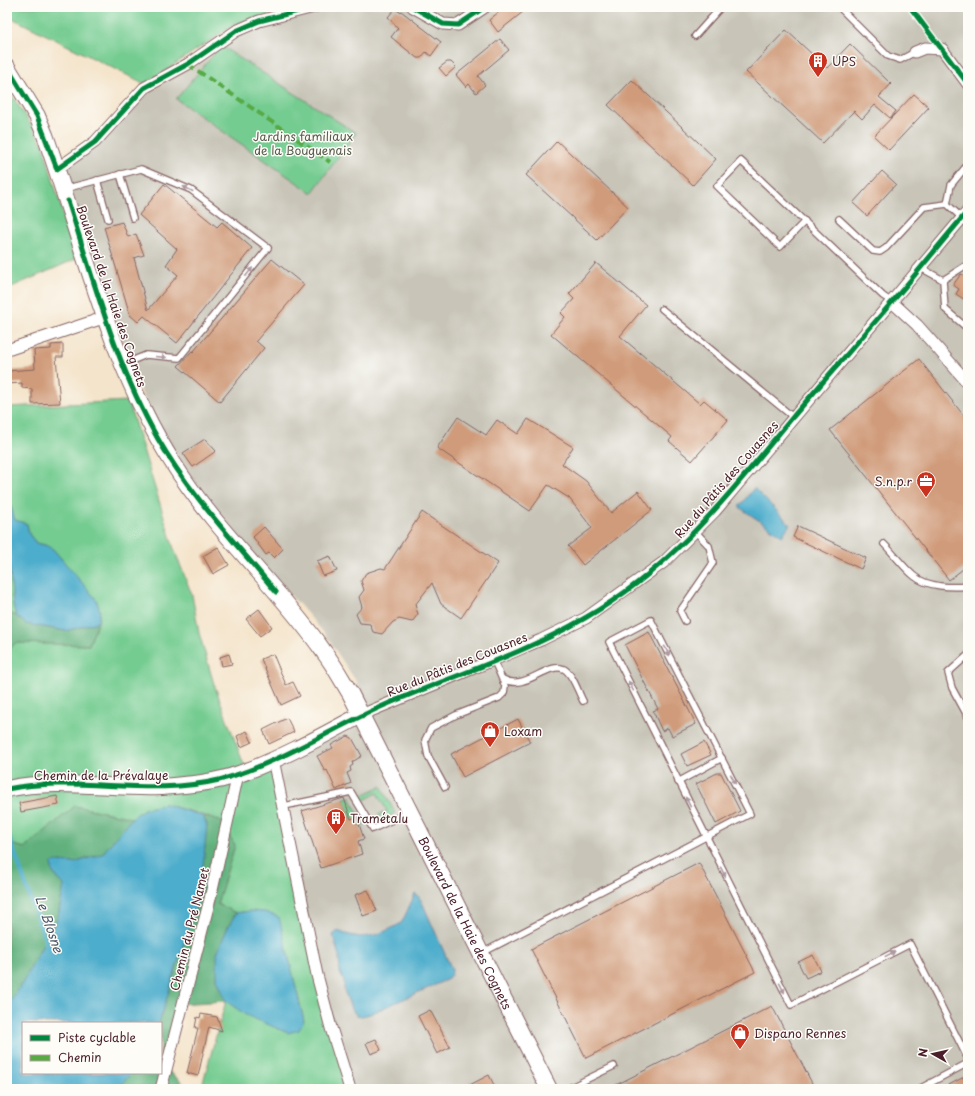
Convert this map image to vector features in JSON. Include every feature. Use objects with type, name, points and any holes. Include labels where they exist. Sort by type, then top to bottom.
[{"type":"main road","name":"Boulevard de la Haie des Cognets","points":[[7,68],[37,116],[64,189],[123,364],[146,416],[174,464],[216,522],[325,652],[362,715],[409,812],[549,1089]]},
{"type":"main road","name":"Rue du Pâtis des Couasnes","points":[[218,780],[238,774],[273,759],[362,715]]},
{"type":"main road","name":"Chemin de la Prévalaye","points":[[7,789],[55,783],[110,787],[161,787],[218,780]]},
{"type":"street","points":[[57,169],[95,142],[144,88],[188,64],[236,31],[259,21],[314,7]]},
{"type":"street","points":[[413,7],[443,24],[458,25],[485,7]]},
{"type":"street","points":[[915,52],[925,48],[942,49],[968,84]]},
{"type":"street","name":"Rue du Pâtis des Couasnes","points":[[362,715],[494,661],[586,618],[646,576],[674,553],[715,511],[965,215]]},
{"type":"street","points":[[892,302],[917,325],[968,383]]},
{"type":"street","points":[[7,350],[106,317]]},
{"type":"street","points":[[273,759],[284,806],[317,975],[350,1089]]},
{"type":"street","name":"Chemin du Pré Namet","points":[[161,1089],[210,899],[238,774]]},
{"type":"lane","points":[[695,36],[721,7]]},
{"type":"lane","points":[[839,7],[888,56],[900,60],[915,52]]},
{"type":"lane","points":[[805,221],[780,247],[717,186],[741,161],[805,221],[883,296],[892,302]]},
{"type":"lane","points":[[947,204],[951,185],[968,164]]},
{"type":"lane","points":[[64,189],[140,169],[191,190],[268,248],[179,358],[146,355],[123,364]]},
{"type":"lane","points":[[120,174],[133,218]]},
{"type":"lane","points":[[97,180],[108,219]]},
{"type":"lane","points":[[839,219],[873,251],[880,252],[886,248],[924,207],[947,204],[965,215]]},
{"type":"lane","points":[[943,280],[968,264]]},
{"type":"lane","points":[[921,268],[943,280]]},
{"type":"lane","points":[[943,280],[945,309],[968,330]]},
{"type":"lane","points":[[662,309],[793,417]]},
{"type":"lane","points":[[685,621],[680,611],[713,563],[709,546],[695,531]]},
{"type":"lane","points":[[884,544],[914,577],[935,585],[957,588],[968,586]]},
{"type":"lane","points":[[480,954],[706,837],[750,814],[651,620],[609,642],[678,782],[706,837],[791,1005],[910,944],[968,1059]]},
{"type":"lane","points":[[968,655],[948,673],[952,688],[968,717]]},
{"type":"lane","points":[[445,787],[428,756],[425,740],[431,728],[456,714],[499,698],[506,689],[494,661]]},
{"type":"lane","points":[[503,679],[508,682],[516,683],[556,668],[564,669],[571,677],[583,701]]},
{"type":"lane","points":[[678,782],[722,758]]},
{"type":"lane","points":[[284,806],[351,792],[373,829],[409,812]]},
{"type":"lane","points":[[919,1089],[968,1064]]},
{"type":"lane","points":[[567,1089],[614,1066]]},
{"type":"shaded area","points":[[326,7],[968,7],[968,1089],[352,1089],[323,985],[272,765],[361,715],[358,684],[325,634],[300,605],[270,575],[218,515],[181,464],[142,394],[113,315],[63,168],[97,140],[147,93],[191,66],[234,36],[260,25]]},
{"type":"green space","points":[[7,7],[298,7],[235,24],[145,84],[10,17],[7,14]]},
{"type":"green space","name":"Jardins familiaux de la Bouguenais","points":[[221,46],[356,133],[312,193],[176,99]]},
{"type":"green space","points":[[7,89],[43,145],[76,259],[7,289]]},
{"type":"green space","points":[[128,401],[174,549],[192,595],[199,633],[214,684],[244,765],[272,765],[323,985],[352,1089],[201,1089],[226,1001],[246,1015],[304,1021],[283,936],[250,911],[236,913],[217,904],[235,845],[220,820],[165,804],[144,809],[132,818],[75,806],[25,848],[7,843],[7,653],[14,643],[89,645],[98,622],[45,545],[36,543],[29,534],[27,524],[15,520],[11,508],[7,507],[7,407]]},
{"type":"green space","points":[[7,560],[9,562],[13,605],[16,616],[7,612]]},
{"type":"green space","points":[[7,612],[16,616],[26,624],[66,631],[98,622],[89,645],[15,643],[7,653]]},
{"type":"green space","points":[[381,786],[395,813],[383,819],[378,815],[387,811],[377,793],[361,802],[359,797]]},
{"type":"green space","points":[[350,797],[364,826],[360,827],[357,817],[351,819],[344,798]]},
{"type":"green space","points":[[75,806],[132,818],[102,854],[74,863],[55,862],[53,873],[64,885],[58,917],[23,982],[7,1006],[7,843],[25,848]]},
{"type":"green space","points":[[203,816],[220,820],[235,845],[217,904],[236,913],[227,929],[218,968],[217,979],[226,1001],[178,1004],[162,1061],[162,1022],[159,1022],[185,938],[207,825]]},
{"type":"green space","points":[[162,1066],[184,1084],[183,1089],[116,1089],[131,1074],[162,1074]]},
{"type":"water","points":[[754,488],[790,524],[782,536],[739,507]]},
{"type":"water","points":[[7,507],[11,507],[15,520],[27,524],[29,534],[36,543],[53,549],[96,599],[100,611],[98,622],[66,631],[26,624],[16,616],[13,605],[9,562],[7,560]]},
{"type":"water","points":[[165,804],[203,816],[207,825],[201,889],[159,1022],[22,1022],[22,1074],[131,1074],[116,1089],[7,1089],[7,1006],[23,982],[58,917],[64,885],[53,873],[51,864],[55,862],[74,863],[102,854],[132,818],[144,809]]},
{"type":"water","points":[[415,894],[422,902],[452,970],[451,975],[446,980],[370,1014],[362,1016],[356,1015],[351,1008],[344,990],[344,981],[340,973],[339,956],[333,935],[338,931],[361,937],[375,935],[398,925],[402,922]]},
{"type":"water","points":[[250,911],[265,912],[279,917],[304,1021],[299,1030],[288,1033],[246,1015],[226,1001],[217,979],[217,953],[227,929],[236,913]]},
{"type":"building","points":[[505,7],[529,7],[498,32],[489,20]]},
{"type":"building","points":[[395,9],[400,12],[401,11],[441,42],[431,56],[426,52],[421,58],[417,58],[391,37],[398,28],[388,17]]},
{"type":"building","name":"UPS","points":[[786,30],[827,68],[850,44],[891,84],[879,97],[896,111],[890,118],[875,105],[862,119],[854,111],[823,143],[746,72]]},
{"type":"building","points":[[500,39],[509,50],[478,76],[485,85],[476,93],[469,84],[466,87],[456,75]]},
{"type":"building","points":[[447,62],[451,62],[456,67],[446,76],[439,68]]},
{"type":"building","points":[[632,80],[716,159],[693,185],[608,105]]},
{"type":"building","points":[[914,94],[929,107],[889,150],[874,136]]},
{"type":"building","points":[[557,141],[628,207],[597,240],[526,175]]},
{"type":"building","points":[[882,171],[896,184],[867,216],[853,203]]},
{"type":"building","points":[[164,184],[217,227],[222,222],[252,248],[177,343],[144,316],[138,322],[130,315],[104,227],[122,222],[128,237],[136,234],[144,255],[134,258],[148,310],[178,275],[166,265],[177,249],[139,215]]},
{"type":"building","points":[[272,259],[304,285],[256,341],[264,348],[220,402],[178,366],[192,351],[193,352]]},
{"type":"building","points":[[596,263],[646,305],[620,336],[700,404],[704,400],[728,420],[692,461],[669,441],[672,437],[551,334],[565,317],[561,313],[574,299],[569,294]]},
{"type":"building","points":[[961,274],[968,277],[968,302],[956,294],[959,289],[953,285]]},
{"type":"building","points":[[63,344],[63,357],[56,357],[60,403],[32,404],[32,389],[22,388],[22,383],[7,384],[7,371],[35,369],[34,350],[51,349],[51,345]]},
{"type":"building","name":"S.n.p.r","points":[[919,359],[968,421],[968,565],[949,580],[830,430]]},
{"type":"building","points":[[458,417],[486,435],[497,420],[518,434],[528,419],[573,447],[562,464],[586,481],[611,513],[638,491],[652,510],[583,565],[568,546],[592,528],[569,498],[548,485],[530,511],[437,448]]},
{"type":"building","points":[[205,439],[216,451],[193,467],[183,453]]},
{"type":"building","points":[[422,512],[498,563],[461,618],[441,604],[432,583],[415,605],[418,614],[412,622],[399,619],[393,622],[382,634],[373,632],[370,624],[360,623],[356,614],[362,607],[359,597],[364,590],[361,581],[366,573],[381,568],[385,569]]},
{"type":"building","points":[[798,526],[866,558],[861,569],[793,537]]},
{"type":"building","points":[[264,527],[283,549],[274,558],[269,553],[266,555],[253,537]]},
{"type":"building","points":[[218,547],[229,565],[213,574],[203,556]]},
{"type":"building","points":[[330,556],[337,571],[323,576],[317,561]]},
{"type":"building","points":[[259,609],[272,627],[260,636],[246,619]]},
{"type":"building","points":[[649,632],[696,724],[672,736],[668,728],[662,731],[653,711],[658,709],[625,645]]},
{"type":"building","points":[[229,654],[232,664],[222,666],[220,657]]},
{"type":"building","points":[[273,654],[286,685],[293,682],[300,696],[281,705],[261,659]]},
{"type":"building","points":[[287,718],[294,732],[269,744],[263,730]]},
{"type":"building","name":"Loxam","points":[[518,719],[530,742],[463,777],[451,754]]},
{"type":"building","points":[[247,731],[252,742],[241,747],[237,736]]},
{"type":"building","points":[[348,736],[352,738],[362,756],[352,762],[353,765],[350,767],[351,771],[347,773],[351,783],[336,790],[327,770],[325,771],[317,756],[333,748],[331,745]]},
{"type":"building","points":[[704,742],[711,755],[687,766],[681,754]]},
{"type":"building","points":[[717,773],[721,773],[740,811],[716,824],[696,784]]},
{"type":"building","points":[[57,796],[59,805],[21,812],[19,803]]},
{"type":"building","name":"Tramétalu","points":[[344,798],[351,819],[357,817],[364,839],[358,841],[362,854],[321,868],[302,811]]},
{"type":"building","points":[[699,863],[755,972],[586,1058],[531,949]]},
{"type":"building","points":[[368,890],[377,911],[363,916],[355,895]]},
{"type":"building","points":[[813,955],[821,971],[806,978],[798,962]]},
{"type":"building","name":"Dispano Rennes","points":[[772,1006],[815,1089],[608,1089]]},
{"type":"building","points":[[430,1010],[450,1047],[437,1054],[418,1016]]},
{"type":"building","points":[[201,1014],[217,1017],[222,1031],[209,1027],[198,1076],[187,1073],[198,1028],[195,1028],[197,1017],[200,1018]]},
{"type":"building","points":[[376,1039],[381,1050],[371,1054],[366,1043]]},
{"type":"building","points":[[489,1075],[496,1089],[462,1089]]},
{"type":"building","points":[[968,1075],[968,1089],[941,1089]]},
{"type":"waterway","name":"Le Blosne","points":[[7,831],[47,946]]},
{"type":"marked path","points":[[188,64],[330,162]]},
{"type":"cycle path","points":[[7,67],[37,116],[57,169],[95,142],[144,88],[188,64],[236,31],[259,21],[314,7]]},
{"type":"cycle path","points":[[413,7],[443,24],[458,25],[485,7]]},
{"type":"cycle path","points":[[910,7],[968,84]]},
{"type":"cycle path","points":[[68,201],[107,323],[143,411],[158,439],[184,480],[276,592]]},
{"type":"cycle path","points":[[7,789],[33,785],[60,784],[166,787],[193,785],[219,780],[283,756],[364,714],[410,694],[512,654],[585,618],[617,598],[646,576],[673,553],[698,528],[722,502],[792,418],[902,291],[968,211]]},
{"type":"place","name":"UPS","points":[[818,78]]},
{"type":"place","name":"S.n.p.r","points":[[926,498]]},
{"type":"place","name":"Loxam","points":[[490,748]]},
{"type":"place","name":"Tramétalu","points":[[336,835]]},
{"type":"place","name":"Dispano Rennes","points":[[740,1050]]}]
